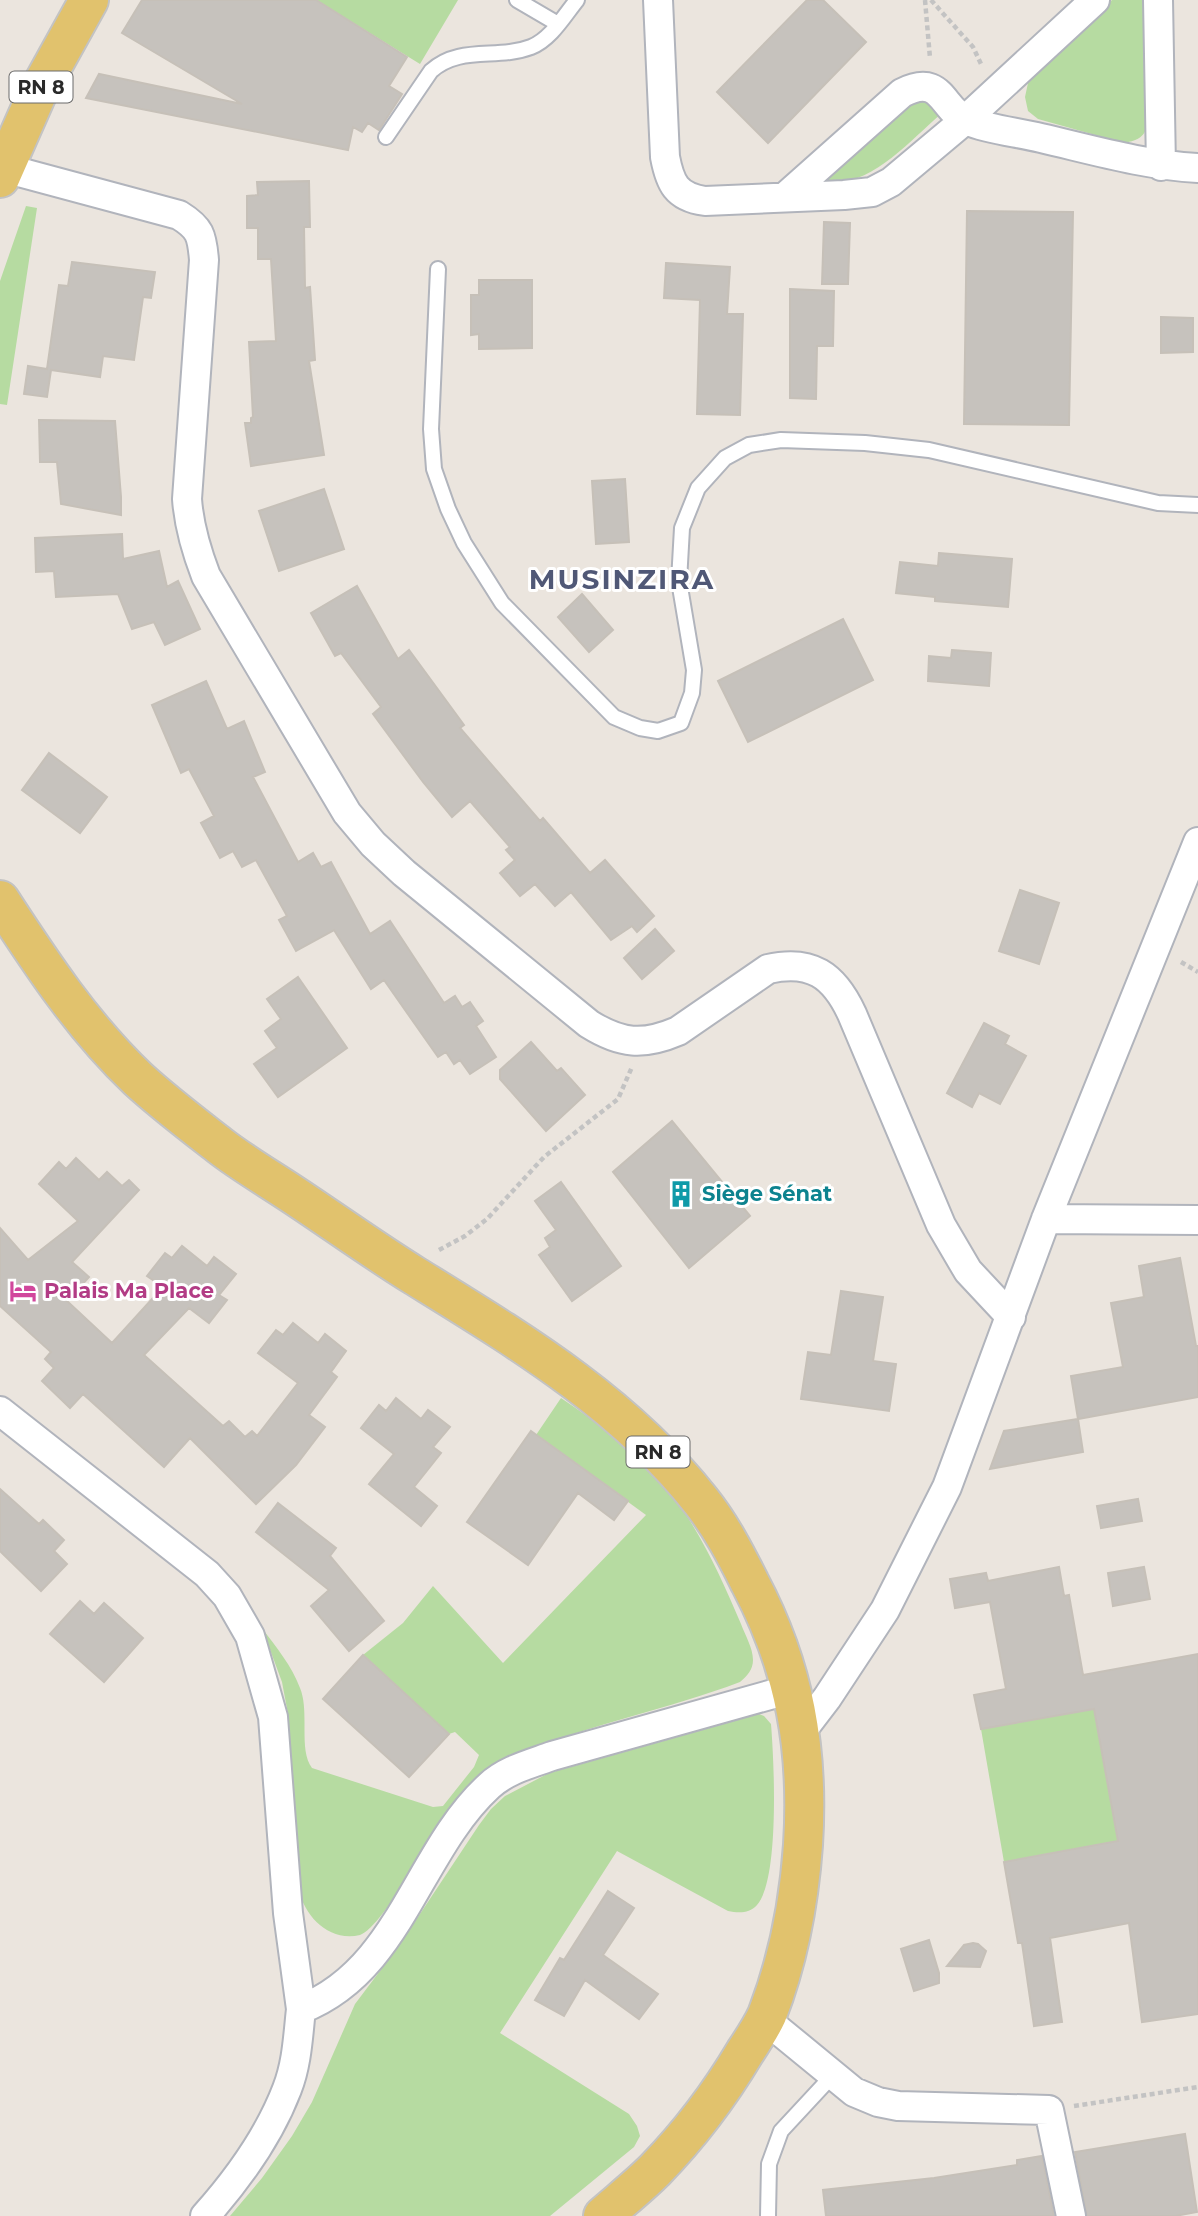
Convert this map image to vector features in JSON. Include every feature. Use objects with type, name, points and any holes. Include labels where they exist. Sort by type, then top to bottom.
[{"type":"main road","name":"RN 8","points":[[2,173],[37,94],[89,0]]},
{"type":"main road","name":"RN 8","points":[[0,900],[70,1003],[138,1078],[222,1148],[401,1267],[540,1354],[597,1397],[671,1465],[705,1505],[730,1544],[774,1633],[792,1689],[801,1732],[806,1806],[801,1867],[783,1965],[765,2019],[736,2068],[697,2122],[653,2172],[603,2216]]},
{"type":"street","points":[[658,0],[668,176],[677,190],[690,199],[705,201],[872,192],[891,183],[965,120],[1095,0]]},
{"type":"street","points":[[1158,0],[1161,166]]},
{"type":"street","points":[[785,197],[902,93],[914,86],[933,90],[965,120],[1161,166],[1198,168]]},
{"type":"street","points":[[2,173],[179,215],[194,224],[202,240],[204,260],[187,499],[189,523],[196,551],[206,576],[340,802],[373,844],[404,873],[607,1036],[636,1042],[678,1031],[768,970],[783,965],[812,969],[827,979],[842,994],[852,1014],[941,1225],[968,1271],[1011,1317]]},
{"type":"street","points":[[801,1732],[885,1610],[947,1487],[1046,1220],[1198,842]]},
{"type":"street","points":[[1046,1220],[1198,1220]]},
{"type":"street","points":[[0,1411],[207,1574],[227,1596],[250,1636],[273,1717],[288,1913],[301,2009],[294,2064],[288,2087],[272,2122],[233,2183],[205,2216]]},
{"type":"street","points":[[301,2009],[320,2002],[366,1963],[403,1913],[450,1835],[469,1808],[491,1785],[516,1769],[552,1756],[792,1689]]},
{"type":"street","points":[[765,2019],[854,2092],[878,2102],[898,2106],[1049,2110],[1071,2216]]},
{"type":"lane","points":[[517,0],[558,24]]},
{"type":"lane","points":[[386,137],[431,71],[441,62],[455,56],[505,53],[533,47],[558,24],[577,0]]},
{"type":"lane","points":[[438,269],[431,429],[434,469],[448,509],[464,543],[502,603],[614,717],[640,728],[659,731],[681,723],[692,693],[694,670],[679,581],[682,528],[698,488],[725,458],[750,445],[781,440],[866,443],[929,450],[1158,503],[1198,505]]},
{"type":"lane","points":[[768,2216],[769,2164],[781,2131],[833,2076]]},
{"type":"path","points":[[925,0],[933,90]]},
{"type":"path","points":[[931,0],[973,47],[994,93]]},
{"type":"path","points":[[401,1267],[448,1246],[487,1219],[544,1157],[618,1099],[630,1075],[636,1042]]},
{"type":"path","points":[[1049,2110],[1198,2087]]},
{"type":"green space","points":[[316,0],[458,0],[420,64]]},
{"type":"green space","points":[[1112,0],[1142,0],[1147,7],[1149,122],[1141,137],[1124,143],[1038,119],[1028,111],[1025,97],[1028,83]]},
{"type":"green space","points":[[923,100],[941,114],[901,150],[871,172],[855,179],[822,181],[909,104]]},
{"type":"green space","points":[[26,206],[37,208],[7,405],[0,404],[0,281]]},
{"type":"green space","points":[[561,1398],[632,1451],[680,1506],[714,1564],[741,1624],[752,1651],[751,1670],[740,1682],[550,1742],[490,1769],[478,1777],[462,1796],[399,1891],[370,1928],[360,1935],[338,1935],[313,1918],[299,1890],[288,1714],[282,1682],[262,1628],[288,1664],[300,1688],[306,1751],[312,1768],[433,1807],[443,1806],[474,1767],[479,1755],[455,1732],[449,1734],[363,1655],[403,1623],[433,1586],[503,1663],[646,1515],[536,1435]]},
{"type":"green space","points":[[1094,1709],[1118,1841],[1004,1862],[981,1729]]},
{"type":"green space","points":[[759,1714],[771,1724],[774,1818],[769,1871],[757,1905],[747,1911],[728,1911],[617,1851],[500,2033],[629,2114],[640,2136],[634,2147],[550,2216],[230,2216],[292,2136],[312,2102],[355,2004],[398,1947],[491,1809],[505,1796],[549,1773]]},
{"type":"building","points":[[142,0],[316,0],[407,57],[389,86],[402,94],[379,130],[368,123],[362,132],[353,127],[348,150],[86,98],[99,74],[242,104],[122,33]]},
{"type":"building","points":[[807,0],[823,0],[866,42],[768,143],[717,92]]},
{"type":"building","points":[[309,181],[310,227],[304,227],[305,288],[310,287],[315,360],[309,361],[324,455],[251,466],[245,423],[251,423],[253,417],[249,342],[276,341],[271,259],[258,259],[258,228],[247,228],[247,196],[258,195],[257,182]]},
{"type":"building","points":[[967,211],[1073,212],[1069,425],[964,424]]},
{"type":"building","points":[[824,222],[850,223],[848,284],[822,284]]},
{"type":"building","points":[[72,262],[155,272],[151,298],[143,297],[134,360],[103,356],[100,377],[51,370],[47,397],[24,394],[28,366],[47,369],[59,285],[68,286]]},
{"type":"building","points":[[666,263],[730,267],[727,314],[743,314],[740,415],[697,414],[700,300],[664,298]]},
{"type":"building","points":[[479,280],[532,280],[532,348],[479,349],[479,334],[471,335],[471,295],[479,295]]},
{"type":"building","points":[[790,289],[834,291],[833,346],[817,346],[816,399],[790,398]]},
{"type":"building","points":[[1161,317],[1193,318],[1193,352],[1161,353]]},
{"type":"building","points":[[39,420],[115,421],[121,515],[61,504],[57,462],[40,462]]},
{"type":"building","points":[[625,479],[629,542],[596,544],[592,481]]},
{"type":"building","points":[[324,489],[344,549],[279,571],[259,511]]},
{"type":"building","points":[[122,534],[123,559],[159,551],[167,587],[178,581],[200,629],[165,645],[154,622],[132,629],[118,594],[56,597],[54,571],[36,572],[35,538]]},
{"type":"building","points":[[939,553],[1012,559],[1008,607],[935,601],[935,597],[896,593],[900,562],[938,566]]},
{"type":"building","points":[[357,586],[398,659],[409,650],[464,725],[460,728],[540,821],[543,818],[590,873],[605,860],[654,916],[637,932],[632,926],[611,940],[571,892],[555,906],[535,884],[520,896],[500,873],[515,860],[506,850],[510,847],[470,801],[452,817],[423,782],[373,714],[381,707],[341,653],[335,656],[311,613]]},
{"type":"building","points":[[582,594],[613,630],[589,652],[558,617]]},
{"type":"building","points":[[843,619],[873,680],[748,742],[718,681]]},
{"type":"building","points":[[952,650],[991,653],[989,686],[928,681],[929,656],[951,658]]},
{"type":"building","points":[[206,681],[227,729],[244,721],[265,772],[253,777],[298,862],[313,853],[321,867],[331,862],[370,934],[390,921],[444,1003],[455,996],[462,1007],[470,1002],[483,1021],[476,1026],[496,1057],[470,1074],[460,1060],[454,1064],[446,1052],[438,1057],[384,980],[371,989],[334,930],[296,951],[279,920],[287,916],[256,860],[242,867],[233,851],[220,858],[201,823],[214,816],[189,769],[181,773],[152,705]]},
{"type":"building","points":[[49,753],[107,797],[80,833],[22,790]]},
{"type":"building","points":[[1020,890],[1059,903],[1039,964],[999,951]]},
{"type":"building","points":[[655,929],[674,951],[642,979],[624,958]]},
{"type":"building","points":[[298,977],[347,1048],[278,1097],[254,1064],[277,1048],[265,1031],[281,1019],[267,999]]},
{"type":"building","points":[[984,1023],[1009,1036],[1005,1044],[1026,1056],[1000,1104],[979,1093],[972,1107],[947,1093]]},
{"type":"building","points":[[531,1042],[557,1071],[561,1068],[585,1095],[546,1131],[500,1079],[500,1070]]},
{"type":"building","name":"Siège Sénat","points":[[672,1121],[750,1216],[689,1268],[613,1172]]},
{"type":"building","points":[[76,1158],[99,1180],[107,1172],[122,1186],[129,1180],[139,1190],[72,1262],[89,1277],[67,1301],[112,1343],[163,1287],[147,1276],[165,1253],[172,1258],[182,1246],[207,1266],[214,1257],[236,1274],[219,1295],[227,1300],[209,1323],[189,1308],[144,1355],[223,1426],[229,1421],[245,1437],[252,1431],[257,1436],[298,1383],[258,1353],[276,1330],[283,1335],[293,1323],[318,1343],[325,1334],[346,1351],[331,1372],[337,1377],[309,1415],[325,1427],[296,1465],[256,1504],[190,1438],[164,1467],[83,1394],[70,1408],[42,1381],[54,1368],[45,1359],[51,1352],[0,1306],[0,1228],[28,1260],[78,1221],[39,1184],[59,1162],[66,1169]]},
{"type":"building","points":[[561,1182],[621,1266],[572,1301],[539,1255],[550,1247],[545,1238],[556,1230],[535,1201]]},
{"type":"building","points":[[1180,1258],[1198,1346],[1198,1397],[1078,1419],[1071,1376],[1123,1367],[1111,1303],[1144,1297],[1139,1266]]},
{"type":"building","points":[[841,1291],[883,1297],[873,1361],[896,1364],[889,1411],[801,1399],[808,1352],[831,1355]]},
{"type":"building","points":[[396,1398],[421,1419],[428,1410],[450,1427],[433,1447],[441,1453],[414,1487],[437,1506],[421,1526],[369,1484],[394,1454],[361,1428],[379,1405],[386,1411]]},
{"type":"building","points":[[1078,1419],[1083,1452],[990,1469],[1004,1431]]},
{"type":"building","points":[[531,1431],[628,1501],[614,1520],[578,1493],[528,1565],[467,1522]]},
{"type":"building","points":[[0,1489],[39,1524],[43,1520],[64,1540],[54,1551],[67,1564],[41,1591],[0,1551]]},
{"type":"building","points":[[1138,1499],[1142,1521],[1101,1528],[1097,1506]]},
{"type":"building","points":[[278,1503],[336,1548],[330,1556],[384,1621],[349,1651],[311,1606],[329,1590],[256,1532]]},
{"type":"building","points":[[1059,1567],[1064,1596],[1069,1595],[1083,1675],[1198,1654],[1198,2014],[1142,2022],[1129,1923],[1050,1938],[1062,2022],[1034,2026],[1022,1943],[1018,1943],[1004,1862],[1118,1841],[1094,1709],[981,1729],[974,1695],[1006,1689],[990,1602],[955,1608],[950,1579],[986,1573],[988,1581]]},
{"type":"building","points":[[1144,1567],[1150,1599],[1113,1606],[1108,1573]]},
{"type":"building","points":[[80,1601],[94,1614],[104,1603],[143,1638],[104,1682],[50,1634]]},
{"type":"building","points":[[363,1655],[449,1734],[409,1777],[323,1699]]},
{"type":"building","points":[[608,1891],[634,1908],[603,1955],[658,1994],[639,2019],[585,1980],[564,2016],[535,2000],[560,1958],[564,1960]]},
{"type":"building","points":[[929,1940],[939,1973],[939,1983],[914,1991],[901,1949]]},
{"type":"building","points":[[973,1943],[986,1951],[980,1967],[947,1966],[964,1945]]},
{"type":"building","points":[[1185,2134],[1197,2212],[1175,2216],[1087,2216],[1075,2152]]},
{"type":"building","points":[[1042,2156],[1054,2216],[826,2216],[823,2190],[934,2178],[1017,2165],[1017,2160]]},
{"type":"place","name":"Siège Sénat","points":[[681,1194]]},
{"type":"place","name":"Palais Ma Place","points":[[23,1291]]},
{"type":"district","name":"MUSINZIRA","points":[[622,579]]}]
